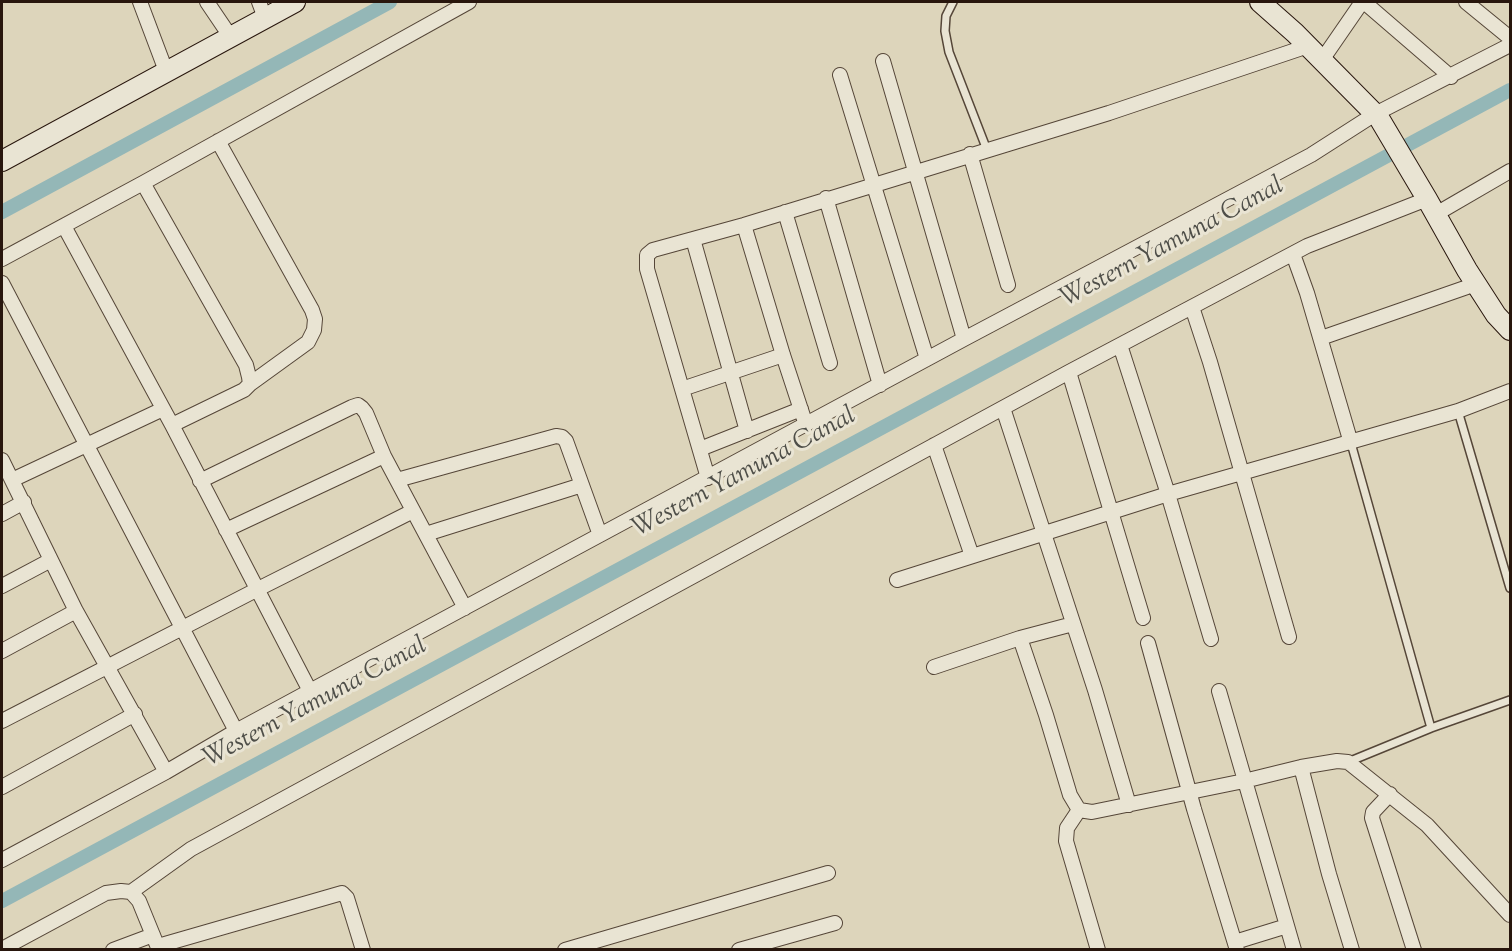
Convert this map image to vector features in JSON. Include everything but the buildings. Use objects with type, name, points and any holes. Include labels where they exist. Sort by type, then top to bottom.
[{"type":"main road","points":[[2,161],[231,36],[262,10],[295,2]]},
{"type":"main road","points":[[1260,2],[1315,53],[1377,116],[1476,284],[1496,315],[1510,330]]},
{"type":"street","points":[[140,2],[166,71]]},
{"type":"street","points":[[207,2],[231,36]]},
{"type":"street","points":[[2,259],[469,2]]},
{"type":"street","points":[[708,478],[646,261],[647,255],[653,250],[744,225],[970,154],[1315,53],[1363,2],[1451,77]]},
{"type":"street","points":[[1466,2],[1510,38]]},
{"type":"street","points":[[2,861],[310,691],[1510,45]]},
{"type":"street","points":[[883,61],[964,339]]},
{"type":"street","points":[[840,75],[927,359]]},
{"type":"street","points":[[172,425],[244,390],[309,342],[314,330],[315,319],[312,310],[218,141]]},
{"type":"street","points":[[970,154],[1008,285]]},
{"type":"street","points":[[2,949],[106,893],[131,892],[191,849],[1069,372],[1307,246],[1510,171]]},
{"type":"street","points":[[143,183],[246,365],[250,384]]},
{"type":"street","points":[[826,198],[880,385]]},
{"type":"street","points":[[785,212],[830,363]]},
{"type":"street","points":[[64,225],[172,425],[310,691]]},
{"type":"street","points":[[744,225],[806,425]]},
{"type":"street","points":[[693,239],[747,430]]},
{"type":"street","points":[[1293,255],[1321,338],[1351,443]]},
{"type":"street","points":[[2,283],[236,732]]},
{"type":"street","points":[[1321,338],[1476,284]]},
{"type":"street","points":[[1192,307],[1243,472],[1289,637]]},
{"type":"street","points":[[1120,345],[1168,495],[1210,639]]},
{"type":"street","points":[[682,389],[783,355]]},
{"type":"street","points":[[1069,372],[1113,512],[1143,618]]},
{"type":"street","points":[[897,580],[1243,472],[1458,411],[1510,391]]},
{"type":"street","points":[[200,481],[358,405],[366,413],[384,456],[465,608]]},
{"type":"street","points":[[1003,408],[1095,690],[1129,805]]},
{"type":"street","points":[[12,480],[163,409]]},
{"type":"street","points":[[700,449],[801,409]]},
{"type":"street","points":[[397,480],[556,436],[562,437],[566,441],[600,535]]},
{"type":"street","points":[[934,445],[972,556]]},
{"type":"street","points":[[226,530],[384,456]]},
{"type":"street","points":[[2,460],[76,611],[166,772]]},
{"type":"street","points":[[426,534],[582,485]]},
{"type":"street","points":[[2,514],[24,502]]},
{"type":"street","points":[[2,722],[106,666],[413,511]]},
{"type":"street","points":[[2,586],[51,560]]},
{"type":"street","points":[[2,651],[76,611]]},
{"type":"street","points":[[934,668],[1020,638],[1072,624]]},
{"type":"street","points":[[1020,638],[1070,795],[1079,810]]},
{"type":"street","points":[[1148,643],[1236,946],[1287,926]]},
{"type":"street","points":[[1219,691],[1294,950]]},
{"type":"street","points":[[2,787],[135,714]]},
{"type":"street","points":[[1079,810],[1092,812],[1244,782],[1301,767],[1337,761],[1348,762],[1427,825],[1510,915]]},
{"type":"street","points":[[1301,767],[1352,950]]},
{"type":"street","points":[[1390,794],[1373,812],[1372,818],[1414,950]]},
{"type":"street","points":[[1079,810],[1067,828],[1066,842],[1098,950]]},
{"type":"street","points":[[565,950],[828,873]]},
{"type":"street","points":[[131,892],[139,902],[157,943]]},
{"type":"street","points":[[113,950],[157,943],[342,894],[347,898],[363,949]]},
{"type":"street","points":[[739,950],[834,923]]},
{"type":"lane","points":[[953,2],[946,16],[945,31],[950,52],[987,150]]},
{"type":"lane","points":[[1458,411],[1510,588]]},
{"type":"lane","points":[[1351,443],[1431,728]]},
{"type":"lane","points":[[1348,762],[1431,728],[1510,700]]},
{"type":"waterway","points":[[2,212],[390,2]]},
{"type":"waterway","name":"Western Yamuna Canal","points":[[2,901],[1510,90]]}]
